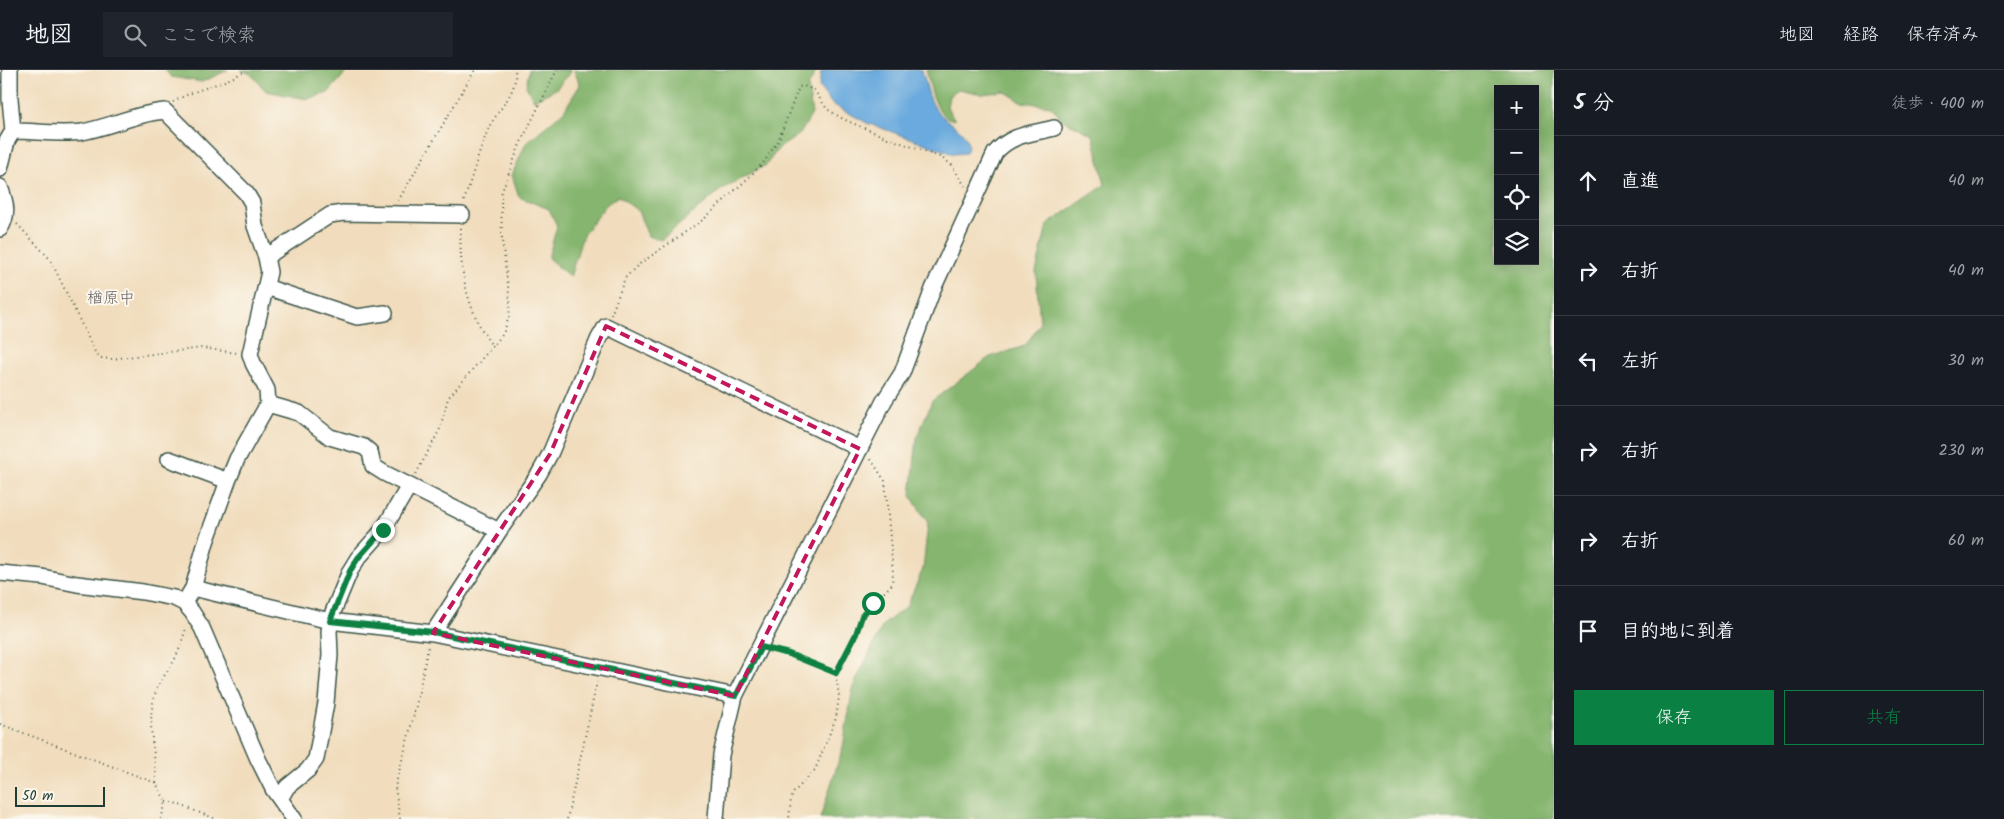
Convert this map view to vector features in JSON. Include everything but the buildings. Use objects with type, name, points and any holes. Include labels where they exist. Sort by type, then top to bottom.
[{"type":"street","points":[[0,169],[7,141],[12,131],[10,70]]},
{"type":"street","points":[[12,131],[59,134],[83,132],[107,127],[155,112],[165,111],[246,193],[252,203],[256,226],[269,272],[250,354],[253,364],[268,390],[268,404],[228,481],[206,542],[188,607]]},
{"type":"street","points":[[716,819],[721,755],[736,696],[884,401],[902,373],[933,288],[995,153],[1004,143],[1016,137],[1054,128]]},
{"type":"street","points":[[0,187],[6,200],[3,224]]},
{"type":"street","points":[[266,257],[330,215],[343,213],[462,215]]},
{"type":"street","points":[[266,287],[357,317],[385,313]]},
{"type":"street","points":[[433,632],[539,474],[550,454],[599,338],[606,326],[860,448]]},
{"type":"street","points":[[268,404],[299,413],[330,437],[364,447],[370,452],[373,466],[499,531]]},
{"type":"street","points":[[169,459],[228,481]]},
{"type":"street","points":[[280,799],[287,786],[308,770],[316,759],[326,703],[330,621],[350,571],[358,558],[383,530],[409,486]]},
{"type":"street","points":[[0,573],[42,577],[95,587],[143,592],[174,598],[188,607],[202,628],[258,759],[280,799],[294,819]]},
{"type":"street","points":[[193,588],[330,621],[433,632],[736,696]]},
{"type":"path","points":[[165,111],[171,103],[181,97],[226,81],[246,70]]},
{"type":"path","points":[[393,215],[394,208],[475,70]]},
{"type":"path","points":[[494,347],[488,340],[468,296],[460,246],[462,206],[490,127],[511,96],[516,77],[515,70]]},
{"type":"path","points":[[409,486],[440,429],[448,398],[494,347],[503,334],[509,317],[510,302],[502,240],[501,194],[520,144],[557,70]]},
{"type":"path","points":[[606,326],[626,278],[632,271],[704,219],[764,162],[778,141],[799,87],[804,86],[814,90],[827,109],[843,119],[940,157],[951,164],[970,193],[976,196]]},
{"type":"path","points":[[3,224],[16,222],[50,259],[95,352],[101,358],[111,359],[202,348],[250,354]]},
{"type":"path","points":[[789,819],[791,799],[794,792],[815,770],[836,718],[839,697],[836,673],[856,634],[862,616],[892,584],[893,572],[885,482],[868,454],[860,448]]},
{"type":"path","points":[[161,819],[166,802],[156,783],[150,732],[151,711],[157,688],[181,647],[188,607]]},
{"type":"path","points":[[400,819],[396,801],[398,774],[433,632]]},
{"type":"path","points":[[761,647],[789,654],[836,673]]},
{"type":"path","points":[[567,819],[600,667]]},
{"type":"path","points":[[0,724],[156,783]]},
{"type":"path","points":[[166,802],[172,802],[216,819]]},
{"type":"highlighted area","points":[[606,326],[860,449],[735,696],[433,633],[550,454]]},
{"type":"green space","points":[[165,70],[228,70],[202,82],[171,77]]},
{"type":"green space","points":[[241,70],[348,70],[328,93],[307,99],[266,91],[251,74]]},
{"type":"green space","points":[[529,70],[572,70],[556,89],[534,100],[526,86]]},
{"type":"green space","points":[[574,70],[817,70],[808,86],[812,114],[800,134],[778,149],[766,165],[722,189],[661,240],[648,236],[638,211],[618,196],[606,205],[583,235],[570,277],[548,258],[557,226],[549,209],[519,197],[512,175],[526,143],[563,112],[580,85]]},
{"type":"green space","points":[[926,70],[1554,70],[1554,819],[820,819],[843,747],[853,687],[883,625],[907,606],[923,569],[928,523],[911,496],[917,437],[932,401],[990,357],[1025,346],[1040,324],[1036,272],[1047,225],[1105,185],[1093,135],[1063,120],[1051,106],[1022,102],[1004,91],[982,94],[958,89],[949,96],[947,107],[955,120],[948,118],[942,113],[934,100]]},
{"type":"water","points":[[824,70],[922,70],[935,108],[963,133],[968,146],[966,153],[954,154],[867,123],[832,104],[819,87],[821,73]]},
{"type":"district","name":"楢原中","points":[[111,297]]},
{"type":"route","points":[[383,530],[358,558],[350,571],[330,621],[433,632],[736,696],[761,647],[789,654],[836,673],[856,634],[862,616],[873,603]]}]
